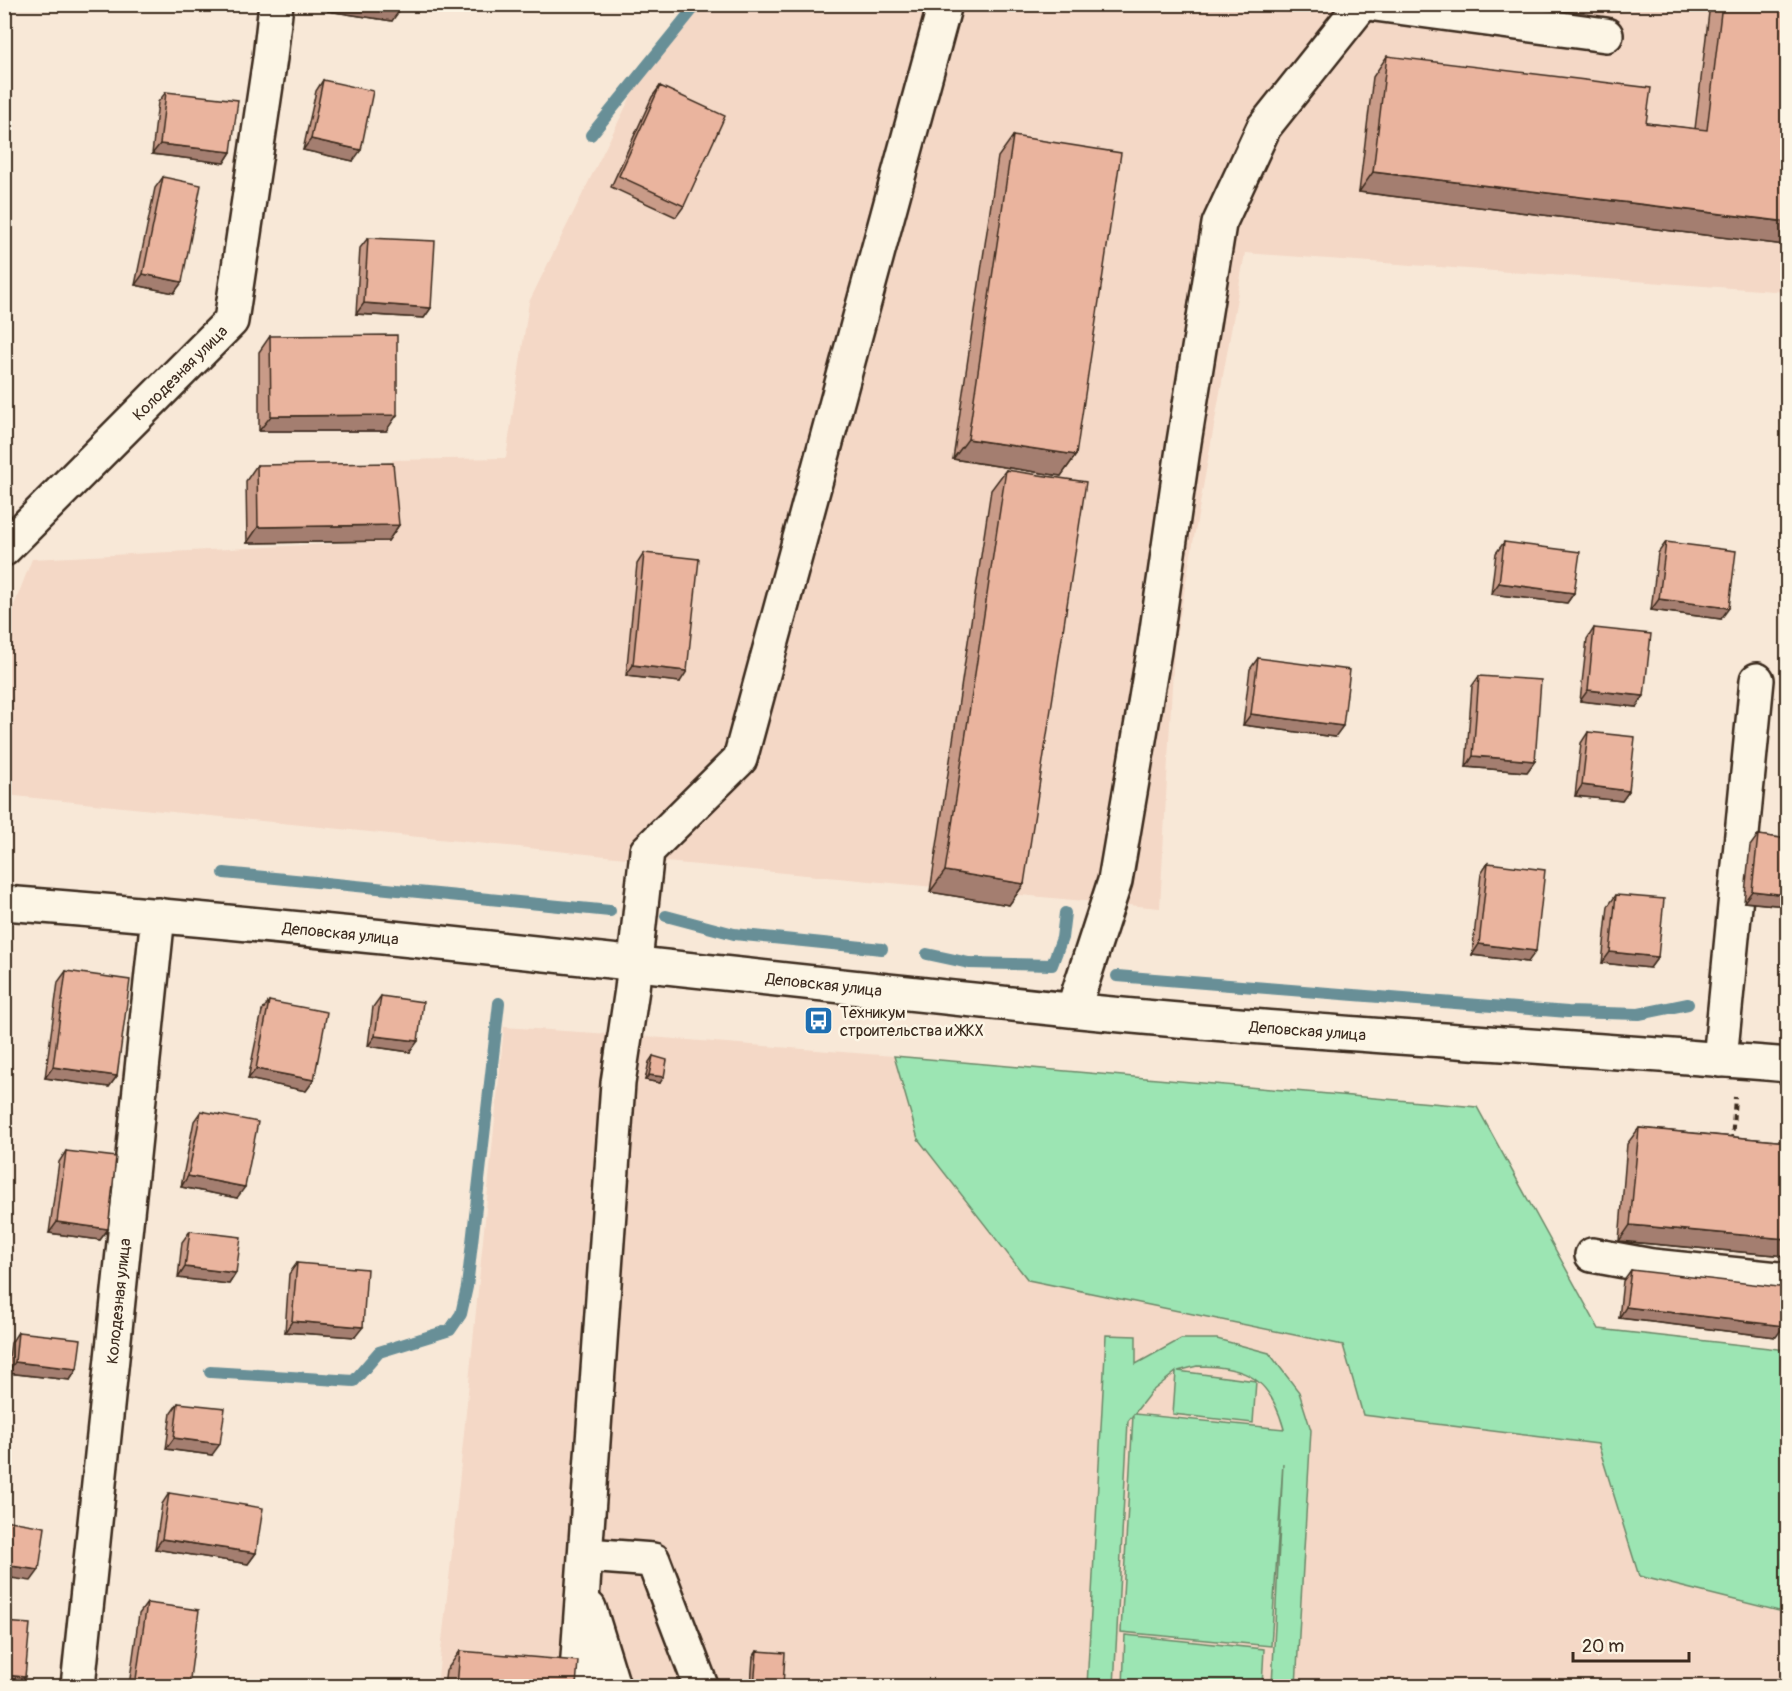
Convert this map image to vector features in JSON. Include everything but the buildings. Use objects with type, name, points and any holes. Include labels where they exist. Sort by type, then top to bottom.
[{"type":"street","name":"Колодезная улица","points":[[4,549],[231,321],[276,4]]},
{"type":"street","points":[[576,1686],[587,1555],[618,1083],[635,962],[647,851],[740,759],[945,4]]},
{"type":"street","points":[[1073,1010],[1114,881],[1154,651],[1219,224],[1264,127],[1362,4]]},
{"type":"street","points":[[1376,4],[1606,35]]},
{"type":"street","points":[[1729,1060],[1757,680]]},
{"type":"street","name":"Деповская улица","points":[[4,903],[158,915],[635,962],[1073,1010],[1412,1039],[1788,1065]]},
{"type":"street","name":"Колодезная улица","points":[[78,1686],[158,915]]},
{"type":"street","points":[[1593,1255],[1652,1266],[1788,1280]]},
{"type":"street","points":[[587,1555],[653,1560],[701,1686]]},
{"type":"street","points":[[584,1591],[613,1686]]},
{"type":"path","points":[[1729,1060],[1732,1142]]},
{"type":"shaded area","points":[[699,5],[1787,5],[1787,292],[1245,253],[1174,649],[1160,908],[655,861],[5,795],[4,631],[32,559],[387,541],[392,460],[506,458],[529,302],[638,82]]},
{"type":"shaded area","points":[[504,1027],[894,1056],[1477,1107],[1467,1326],[1787,1350],[1787,1686],[437,1686]]},
{"type":"green space","points":[[894,1056],[1477,1107],[1599,1329],[1787,1350],[1787,1613],[1639,1576],[1598,1444],[1363,1415],[1343,1345],[1028,1280],[918,1139]]},
{"type":"green space","points":[[1106,1335],[1136,1336],[1136,1364],[1181,1339],[1217,1339],[1269,1353],[1299,1392],[1311,1430],[1296,1686],[1272,1686],[1283,1463],[1271,1646],[1121,1632],[1133,1415],[1128,1421],[1114,1686],[1087,1686]],"holes":[[[1197,1366],[1243,1373],[1254,1379],[1264,1387],[1272,1398],[1284,1429],[1134,1414],[1151,1392],[1176,1372],[1173,1414],[1253,1423],[1256,1381],[1178,1371]]]},
{"type":"green space","points":[[1125,1635],[1264,1649],[1262,1686],[1123,1686]]},
{"type":"waterway","points":[[591,135],[697,4]]},
{"type":"waterway","points":[[224,873],[610,911]]},
{"type":"waterway","points":[[927,954],[969,963],[1052,965],[1062,938],[1065,913]]},
{"type":"waterway","points":[[666,916],[734,934],[882,949]]},
{"type":"waterway","points":[[1117,976],[1568,1012],[1639,1014],[1688,1004]]},
{"type":"waterway","points":[[210,1372],[354,1381],[379,1352],[450,1330],[461,1314],[467,1287],[499,1003]]},
{"type":"place","name":"Техникум строительства и ЖКХ","points":[[819,1021]]}]
